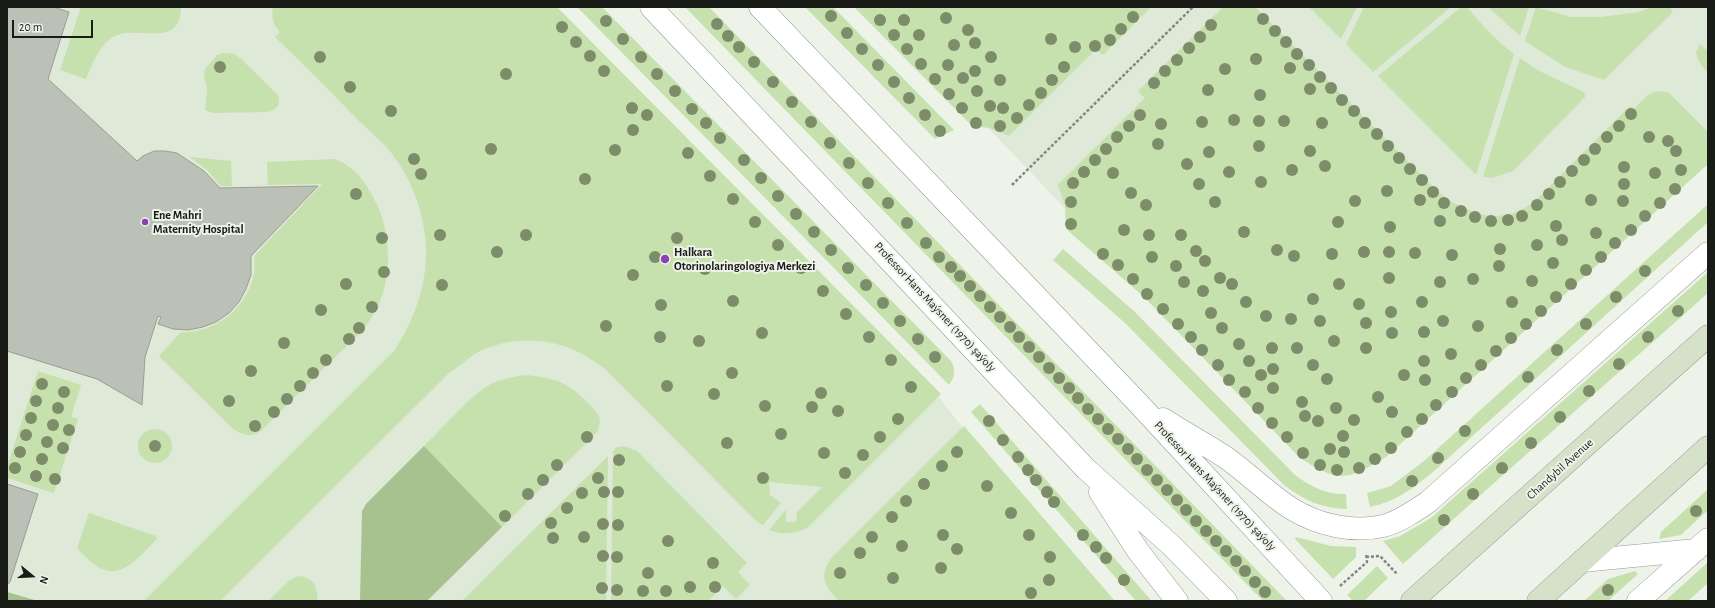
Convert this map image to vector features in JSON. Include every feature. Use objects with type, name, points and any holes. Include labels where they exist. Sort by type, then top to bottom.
[{"type":"main road","name":"Chandybil Avenue","points":[[1412,601],[1708,336]]},
{"type":"main road","points":[[1538,601],[1708,447]]},
{"type":"street","name":"Professor Hans Maýsner (1970) şaýoly","points":[[652,7],[1086,469],[1172,546],[1226,601]]},
{"type":"street","name":"Professor Hans Maýsner (1970) şaýoly","points":[[760,7],[1138,403],[1321,601]]},
{"type":"street","points":[[1138,403],[1225,458],[1293,510],[1318,521],[1338,526],[1356,529],[1384,526],[1409,514],[1428,502],[1708,253]]},
{"type":"street","points":[[1086,469],[1138,551],[1178,601]]},
{"type":"street","points":[[1582,561],[1702,545]]},
{"type":"street","points":[[1638,601],[1702,545]]},
{"type":"path","points":[[1012,185],[1193,7]]},
{"type":"path","points":[[1340,586],[1367,562],[1366,550]]},
{"type":"path","points":[[1366,557],[1380,556],[1397,574]]},
{"type":"shaded area","points":[[7,7],[552,7],[664,120],[182,601],[7,601]]},
{"type":"shaded area","points":[[873,7],[1708,7],[1708,161],[1302,457]]},
{"type":"shaded area","name":"Halkara Otorinolaringologiya Merkezi","points":[[665,121],[938,396],[963,428],[1112,601],[185,601]]},
{"type":"green space","points":[[81,7],[181,7],[179,21],[173,29],[164,33],[154,34],[120,34],[106,42],[93,63],[86,79],[60,70]]},
{"type":"green space","points":[[273,7],[557,7],[941,394],[807,528],[793,533],[779,533],[769,530],[786,510],[786,522],[796,522],[797,512],[822,487],[769,482],[770,495],[781,503],[763,525],[756,521],[605,369],[597,363],[570,348],[557,344],[530,341],[504,343],[478,352],[448,374],[220,601],[144,601],[394,351],[405,333],[420,296],[426,258],[425,238],[422,218],[410,182],[382,142],[275,37],[280,32],[273,21]]},
{"type":"green space","points":[[577,7],[602,7],[951,361],[954,367],[954,373],[953,379],[949,385]]},
{"type":"green space","points":[[685,7],[709,7],[1287,601],[1263,601]]},
{"type":"green space","points":[[805,7],[833,7],[954,130],[935,139]]},
{"type":"green space","points":[[854,7],[1151,7],[1103,55],[1096,49],[1009,136],[989,128],[972,126]]},
{"type":"green space","points":[[1223,7],[1255,7],[1438,192],[1465,209],[1486,215],[1496,216],[1517,212],[1527,206],[1536,200],[1630,106],[1634,109],[1645,98],[1657,91],[1669,93],[1708,132],[1708,164],[1386,457],[1362,471],[1353,474],[1344,476],[1325,472],[1300,458],[1144,297],[1066,229],[1065,206],[1058,185],[1145,98],[1138,91]]},
{"type":"green space","points":[[1309,7],[1357,7],[1341,39]]},
{"type":"green space","points":[[1364,7],[1451,7],[1373,72],[1346,44]]},
{"type":"green space","points":[[1461,7],[1467,7],[1489,32],[1514,54],[1476,175],[1378,76]]},
{"type":"green space","points":[[1488,7],[1529,7],[1520,36]]},
{"type":"green space","points":[[1536,7],[1571,17],[1600,17],[1639,12],[1652,7],[1670,7],[1673,12],[1604,80],[1565,67],[1525,41]]},
{"type":"green space","points":[[1700,44],[1708,51],[1708,73],[1700,63],[1696,52]]},
{"type":"green space","points":[[222,53],[234,54],[240,58],[278,95],[278,106],[268,112],[212,113],[205,110],[207,90],[204,76],[205,69],[217,55]]},
{"type":"green space","points":[[1520,58],[1542,72],[1582,91],[1585,94],[1585,97],[1513,171],[1492,178],[1483,177]]},
{"type":"green space","points":[[190,157],[231,161],[232,186],[221,186],[207,170]]},
{"type":"green space","points":[[334,159],[342,162],[361,178],[378,207],[383,222],[388,253],[388,269],[380,301],[364,328],[261,431],[250,435],[240,433],[233,429],[159,356],[181,332],[196,331],[210,327],[223,320],[235,310],[244,299],[251,285],[254,271],[254,256],[322,184],[268,185],[267,162]]},
{"type":"green space","points":[[1708,204],[1708,222],[1433,472],[1404,494],[1370,507],[1367,493],[1391,486],[1424,461]]},
{"type":"green space","points":[[1063,249],[1135,312],[1295,475],[1306,483],[1319,489],[1332,493],[1346,494],[1347,509],[1338,509],[1314,503],[1298,495],[1284,485],[1125,323],[1053,260]]},
{"type":"green space","points":[[1708,272],[1708,293],[1403,564],[1383,541],[1400,536],[1431,518]]},
{"type":"green space","points":[[38,371],[81,385],[71,417],[78,419],[54,493],[7,478],[7,467]]},
{"type":"green space","points":[[525,375],[561,382],[568,386],[596,411],[600,424],[597,432],[502,527],[424,446],[465,404],[483,389],[499,381]]},
{"type":"green space","points":[[980,404],[1151,601],[1136,601],[971,412]]},
{"type":"green space","points":[[964,426],[1115,601],[839,601],[827,585],[824,575],[832,557]]},
{"type":"green space","points":[[158,429],[167,434],[171,439],[171,453],[167,458],[162,462],[152,463],[148,462],[139,453],[138,443],[139,439],[148,430]]},
{"type":"green space","points":[[424,446],[502,527],[427,601],[360,601],[362,511],[366,504]]},
{"type":"green space","points":[[624,446],[637,451],[747,563],[738,572],[750,585],[736,599],[723,586],[708,601],[611,601],[613,451],[617,447]]},
{"type":"green space","points":[[608,456],[606,601],[462,601]]},
{"type":"green space","points":[[1708,489],[1708,510],[1681,535],[1659,539],[1661,532]]},
{"type":"green space","points":[[89,513],[156,536],[157,539],[139,557],[125,568],[109,571],[100,568],[77,548]]},
{"type":"green space","points":[[1296,537],[1331,546],[1356,547],[1356,557],[1333,579],[1295,539]]},
{"type":"green space","points":[[1708,562],[1708,583],[1688,601],[1665,601]]},
{"type":"green space","points":[[1377,566],[1388,578],[1364,601],[1353,601],[1347,595]]},
{"type":"green space","points":[[1635,571],[1638,574],[1608,601],[1584,601],[1608,579]]},
{"type":"green space","points":[[298,576],[308,578],[314,583],[318,601],[268,601],[289,581]]},
{"type":"green space","points":[[7,592],[38,601],[7,601]]},
{"type":"building","name":"Ene Mahri Maternity Hospital","points":[[7,7],[53,7],[69,12],[48,79],[137,161],[143,156],[154,151],[177,153],[204,171],[220,188],[318,186],[251,256],[251,275],[246,289],[239,302],[229,313],[216,322],[203,327],[188,330],[173,329],[158,324],[161,317],[158,316],[145,357],[142,405],[97,379],[7,351]]},
{"type":"building","points":[[7,484],[38,494],[10,582],[7,585]]},
{"type":"place","name":"Ene Mahri Maternity Hospital","points":[[145,222]]},
{"type":"place","name":"Halkara Otorinolaringologiya Merkezi","points":[[665,259]]}]
